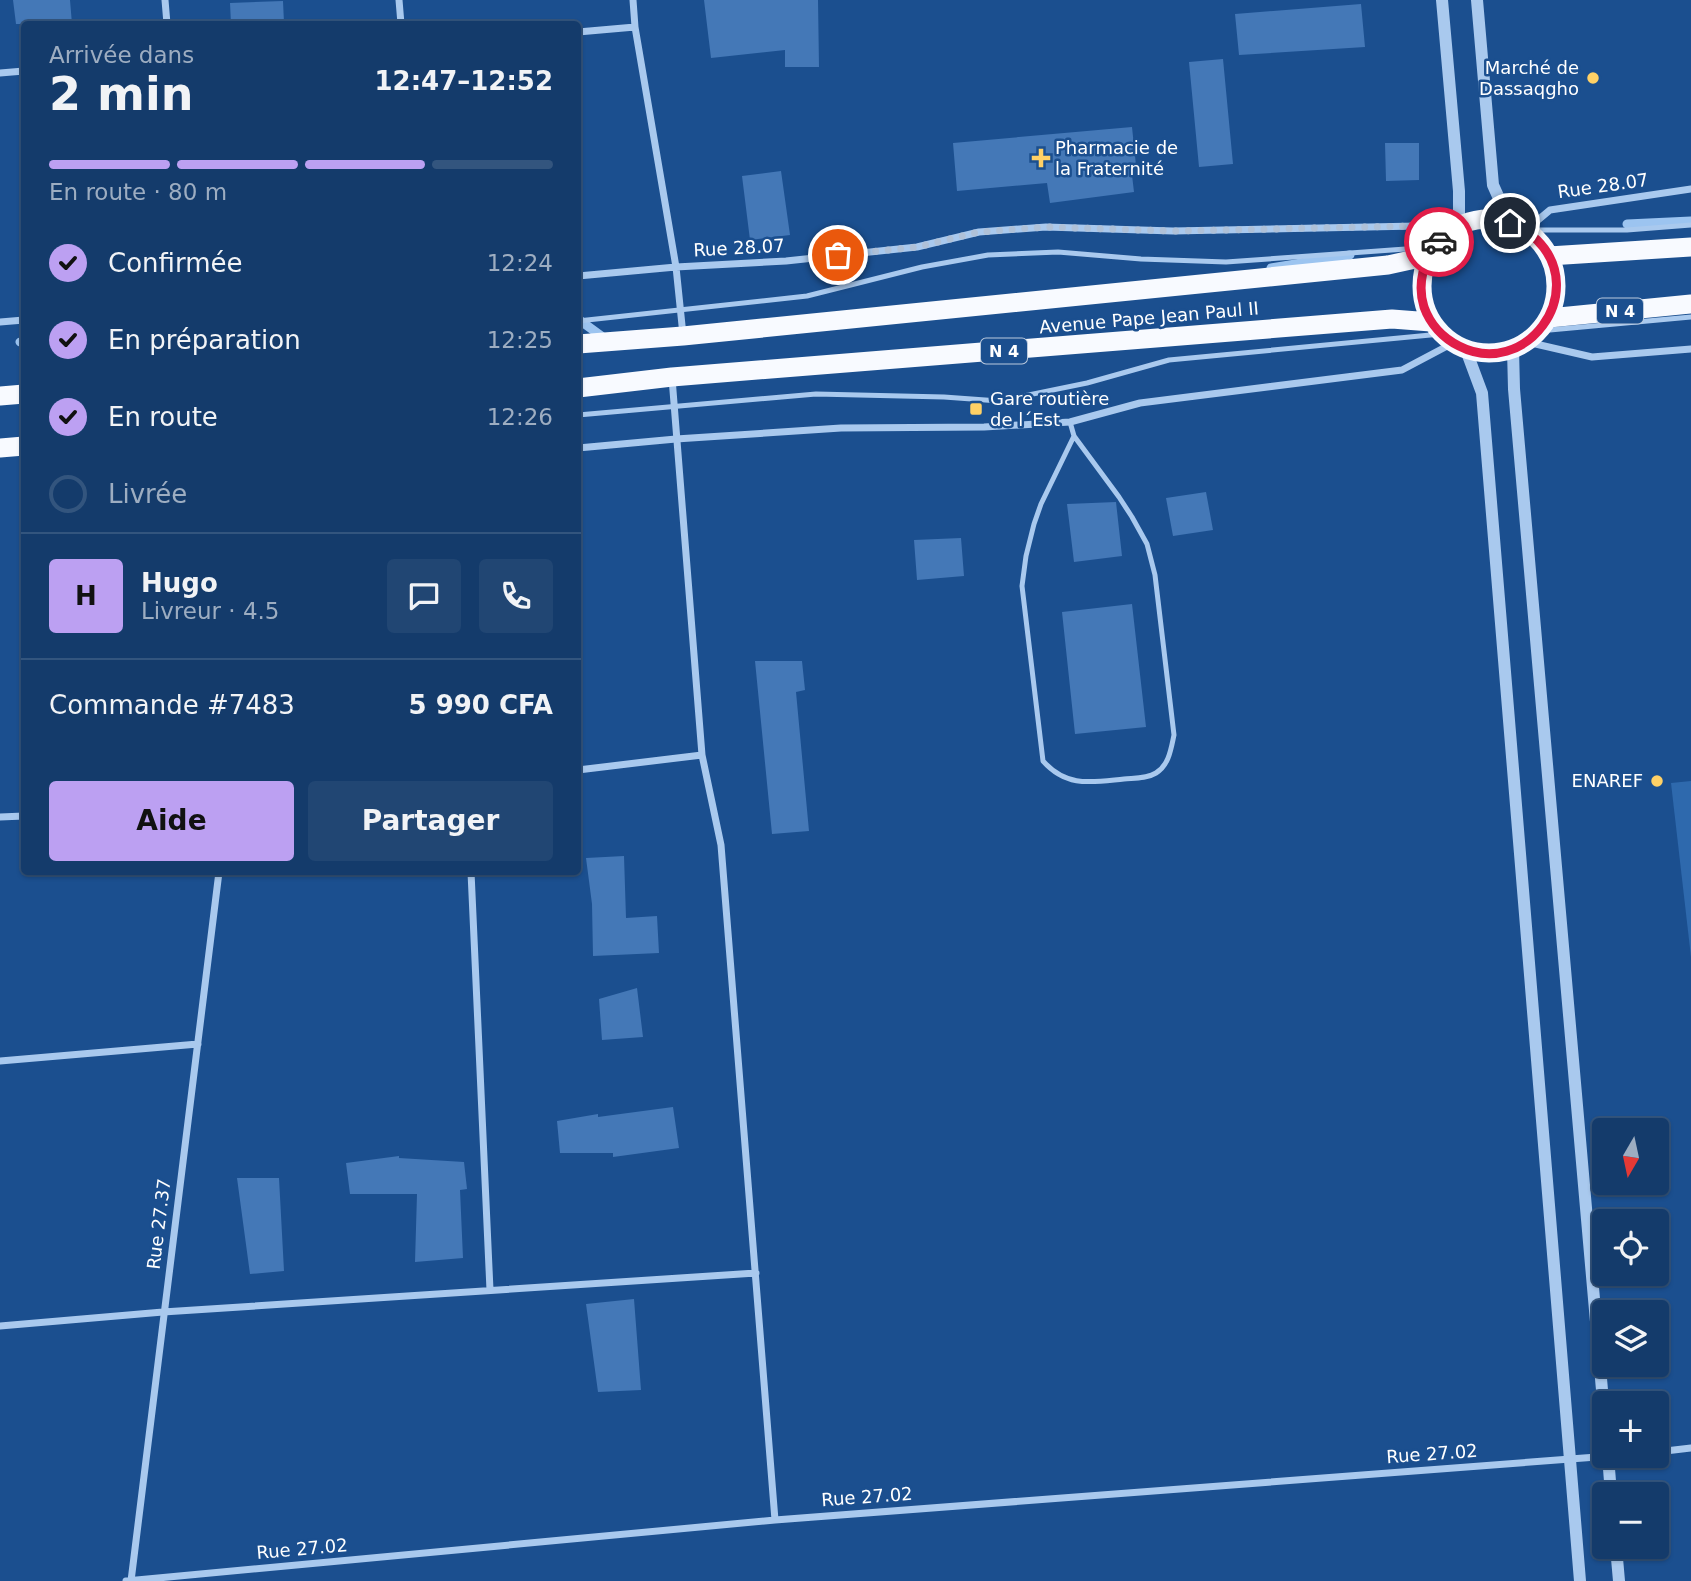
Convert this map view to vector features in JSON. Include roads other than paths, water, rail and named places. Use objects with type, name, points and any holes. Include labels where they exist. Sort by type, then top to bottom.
[{"type":"highway","name":"Avenue Pape Jean Paul II","points":[[581,345],[1388,265],[1442,241],[1480,219],[1518,227]]},
{"type":"highway","points":[[1518,227],[1539,242],[1555,271],[1554,303],[1532,335]]},
{"type":"highway","points":[[1442,241],[1425,264],[1422,293],[1425,308],[1448,337]]},
{"type":"highway","points":[[1549,256],[1691,247]]},
{"type":"highway","name":"Avenue Pape Jean Paul II","points":[[581,388],[672,377],[1392,320],[1448,337],[1481,354],[1497,353],[1532,335],[1691,304]]},
{"type":"highway","points":[[0,396],[21,394]]},
{"type":"highway","points":[[0,448],[21,446]]},
{"type":"street","points":[[165,0],[167,21]]},
{"type":"street","points":[[399,0],[401,21]]},
{"type":"street","points":[[633,0],[635,27],[676,267],[683,336]]},
{"type":"street","points":[[1442,0],[1459,191],[1442,241]]},
{"type":"street","points":[[1478,0],[1493,185],[1518,227]]},
{"type":"street","points":[[581,32],[635,27]]},
{"type":"street","points":[[0,73],[21,71]]},
{"type":"street","name":"Rue 28.07","points":[[1518,227],[1550,210],[1691,189]]},
{"type":"street","name":"Rue 28.07","points":[[581,276],[786,261],[917,247],[979,232],[1046,227],[1173,231],[1417,226],[1442,241]]},
{"type":"street","points":[[0,323],[21,320]]},
{"type":"street","points":[[1602,1391],[1514,389],[1532,335],[1592,357],[1691,349]]},
{"type":"street","points":[[581,448],[841,428],[984,427],[1070,422],[1140,403],[1402,370],[1448,337],[1482,393],[1580,1581]]},
{"type":"street","points":[[672,377],[702,755],[721,845],[775,1520]]},
{"type":"street","points":[[581,770],[702,755]]},
{"type":"street","points":[[0,817],[21,816]]},
{"type":"street","name":"Rue 27.37","points":[[129,1581],[219,875]]},
{"type":"street","points":[[471,875],[489,1290]]},
{"type":"street","points":[[0,1061],[198,1044]]},
{"type":"street","points":[[0,1326],[163,1312],[756,1273]]},
{"type":"street","points":[[1669,1451],[1691,1448]]},
{"type":"street","name":"Rue 27.02","points":[[129,1581],[775,1520],[1592,1458]]},
{"type":"street","points":[[1617,1559],[1619,1581]]},
{"type":"lane","points":[[1518,227],[1627,230],[1691,225]]},
{"type":"lane","points":[[581,321],[807,296],[922,267],[988,255],[1058,252],[1226,262],[1442,241]]},
{"type":"lane","points":[[1532,335],[1691,317]]},
{"type":"lane","points":[[581,415],[816,394],[999,401],[1087,383],[1169,360],[1448,337]]},
{"type":"lane","points":[[1070,422],[1074,436],[1132,517],[1147,544],[1155,575],[1174,735],[1165,765],[1156,773],[1144,777],[1085,783],[1053,772],[1044,761],[1023,586],[1026,556],[1034,524],[1074,436]]},
{"type":"waterway","points":[[1627,224],[1691,221]]},
{"type":"waterway","points":[[1271,268],[1350,255]]},
{"type":"waterway","points":[[581,321],[604,338]]},
{"type":"place","name":"Marché de Dassaqgho","points":[[1593,78]]},
{"type":"place","name":"Pharmacie de la Fraternité","points":[[1041,158]]},
{"type":"place","name":"Gare routière de l´Est","points":[[976,409]]},
{"type":"place","name":"ENAREF","points":[[1657,781]]}]
